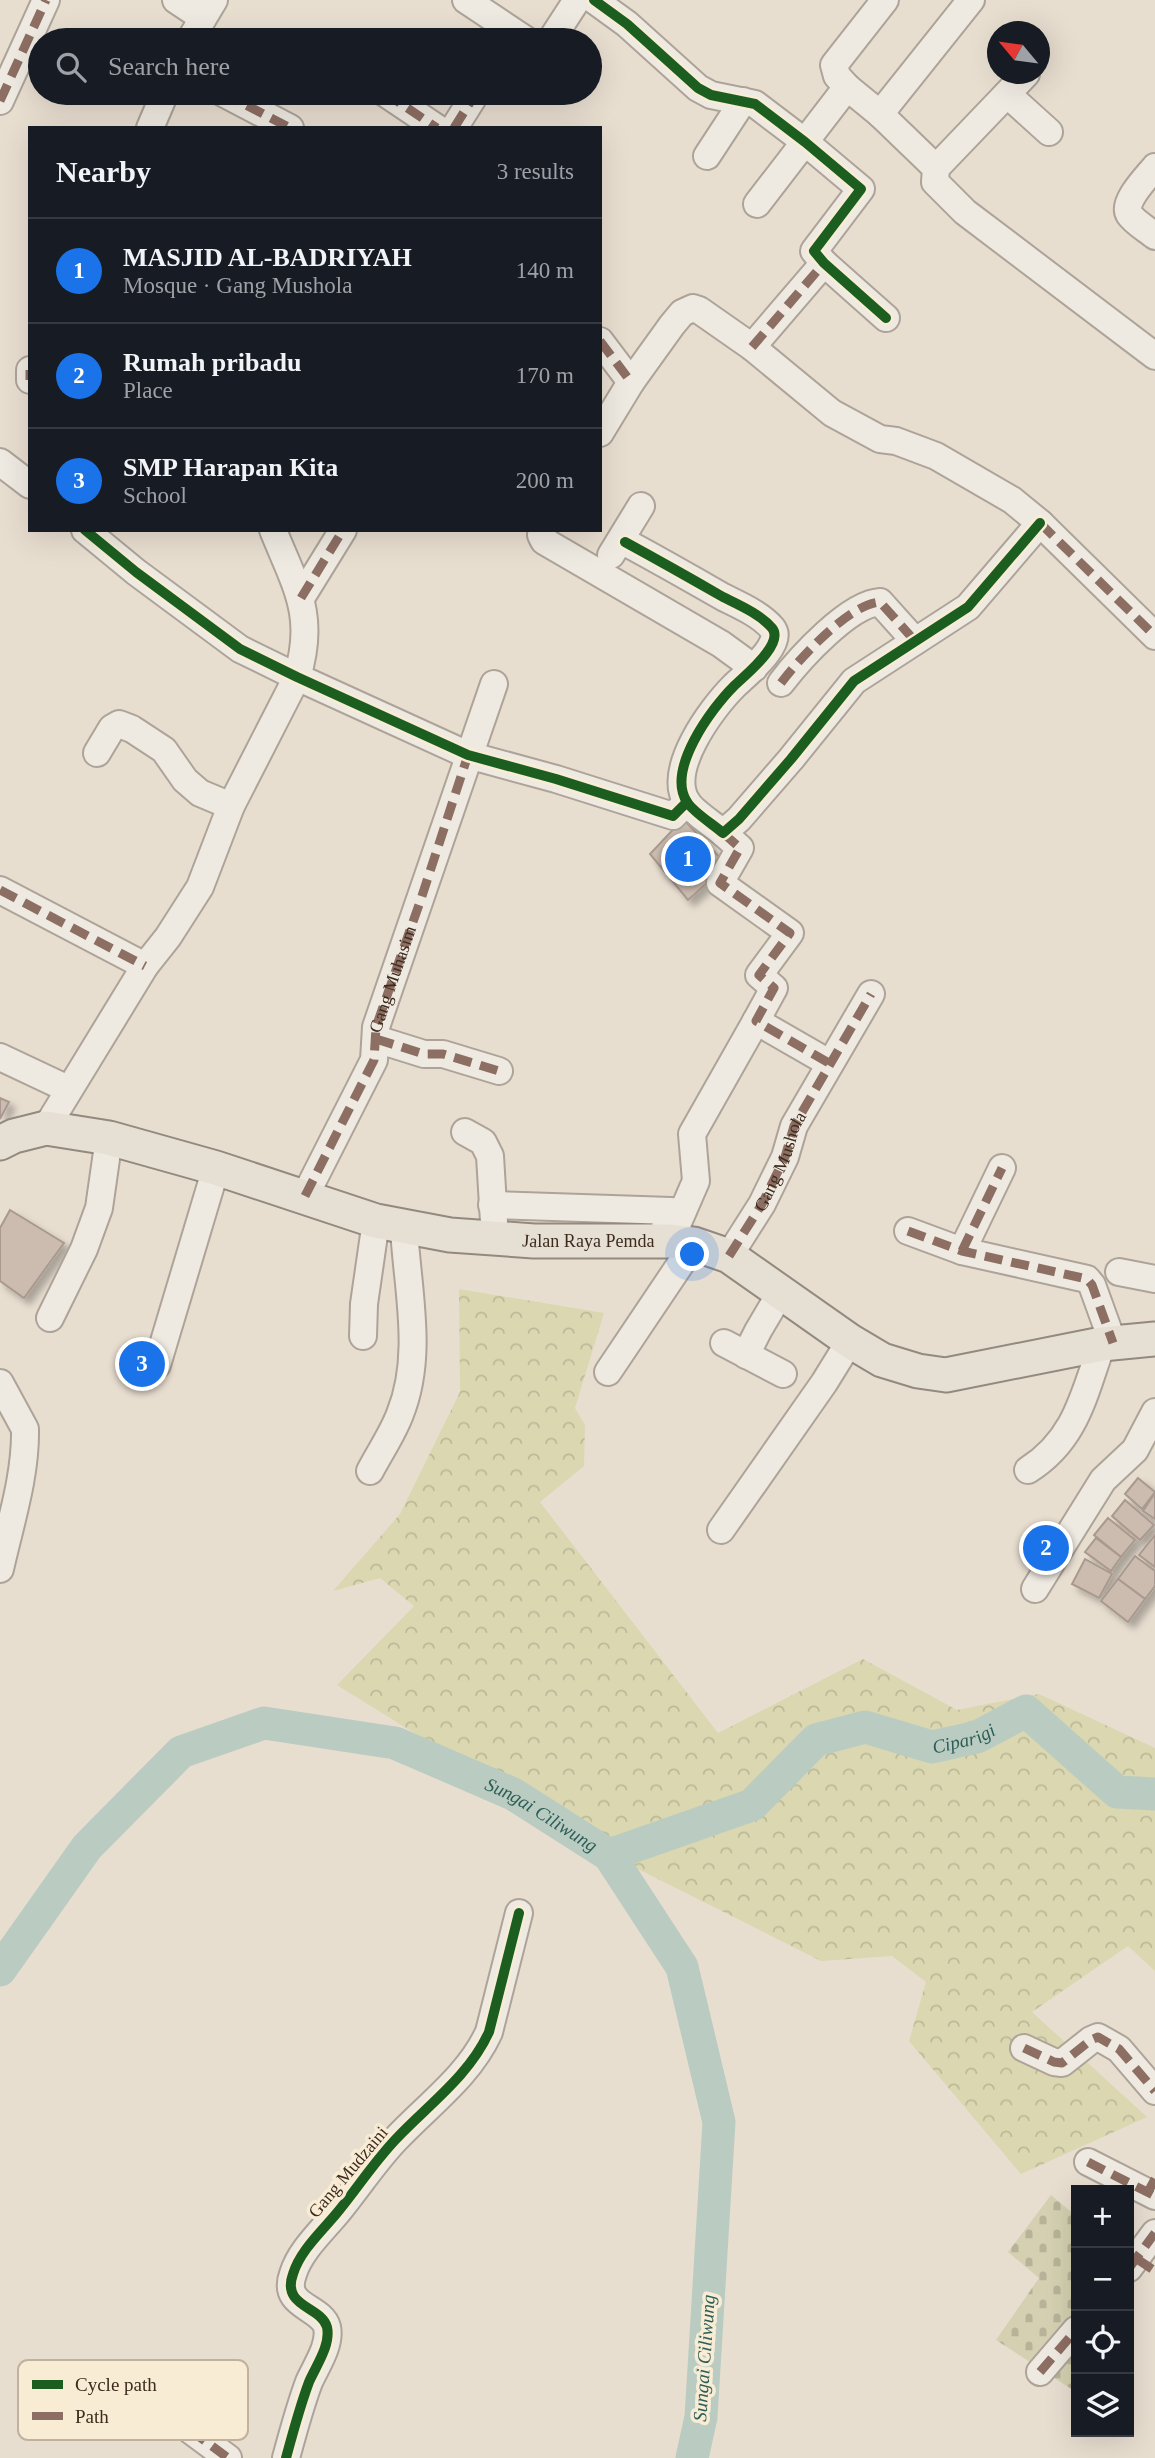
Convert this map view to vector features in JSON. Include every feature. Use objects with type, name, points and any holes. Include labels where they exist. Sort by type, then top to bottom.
[{"type":"main road","name":"Jalan Raya Pemda","points":[[0,1143],[14,1136],[46,1128],[109,1138],[216,1168],[390,1224],[450,1235],[534,1241],[674,1234],[729,1256],[850,1342],[882,1360],[918,1371],[946,1375],[1108,1343],[1155,1339]]},
{"type":"street","points":[[33,28],[46,0]]},
{"type":"street","points":[[176,0],[202,19]]},
{"type":"street","points":[[466,0],[508,28]]},
{"type":"street","points":[[559,28],[577,0]]},
{"type":"street","points":[[594,0],[626,24],[698,88],[711,94],[755,104],[861,189],[814,251],[886,318]]},
{"type":"street","points":[[884,0],[834,65],[836,76],[936,168]]},
{"type":"street","points":[[880,114],[971,0]]},
{"type":"street","points":[[0,101],[28,40]]},
{"type":"street","points":[[1016,84],[936,168],[936,182],[965,212],[1155,356]]},
{"type":"street","points":[[757,204],[847,87]]},
{"type":"street","points":[[1007,94],[1049,132]]},
{"type":"street","points":[[707,156],[743,101]]},
{"type":"street","points":[[151,126],[160,105]]},
{"type":"street","points":[[246,105],[286,126]]},
{"type":"street","points":[[403,105],[434,126]]},
{"type":"street","points":[[455,126],[468,105]]},
{"type":"street","points":[[1155,167],[1130,198],[1128,207],[1129,214],[1155,236]]},
{"type":"street","points":[[752,347],[824,263]]},
{"type":"street","points":[[602,430],[631,382],[682,313],[699,310],[752,347],[832,413],[880,439],[895,440],[936,456],[1012,500],[1040,523],[1155,636]]},
{"type":"street","points":[[602,344],[631,382]]},
{"type":"street","points":[[0,461],[28,483]]},
{"type":"street","points":[[600,572],[640,506]]},
{"type":"street","points":[[723,833],[791,759],[854,681],[968,607],[1040,523]]},
{"type":"street","points":[[87,532],[136,572],[240,649],[468,755],[673,816],[687,802]]},
{"type":"street","points":[[46,1128],[145,966],[168,937],[200,887],[231,806],[297,677],[306,635],[301,598],[274,532]]},
{"type":"street","points":[[301,598],[342,532]]},
{"type":"street","points":[[543,532],[541,535],[544,541],[721,644],[754,668]]},
{"type":"street","points":[[608,1372],[674,1234],[696,1181],[692,1134],[774,988],[759,975],[790,933],[720,883],[740,848],[687,802],[680,780],[681,767],[690,747],[732,687],[754,668],[774,642],[773,629],[752,613],[625,542]]},
{"type":"street","points":[[781,682],[814,644],[870,603],[880,603],[915,640]]},
{"type":"street","name":"Gang Muhasim","points":[[305,1196],[374,1060],[376,1027],[494,684]]},
{"type":"street","points":[[97,753],[112,728],[119,724],[132,729],[164,750],[185,780],[200,793],[231,806]]},
{"type":"street","points":[[0,890],[145,966]]},
{"type":"street","name":"Gang Mushola","points":[[729,1256],[762,1204],[785,1157],[794,1126],[871,994]]},
{"type":"street","points":[[756,1021],[829,1063]]},
{"type":"street","points":[[376,1040],[424,1054],[443,1054],[499,1071]]},
{"type":"street","points":[[0,1057],[68,1089]]},
{"type":"street","points":[[465,1132],[483,1142],[490,1156],[495,1238]]},
{"type":"street","points":[[50,1318],[84,1249],[99,1208],[109,1138]]},
{"type":"street","points":[[157,1366],[216,1168]]},
{"type":"street","points":[[962,1251],[1002,1168]]},
{"type":"street","points":[[492,1205],[674,1234]]},
{"type":"street","points":[[363,1336],[364,1304],[390,1224]]},
{"type":"street","points":[[370,1471],[401,1413],[412,1369],[413,1323],[406,1276],[390,1224]]},
{"type":"street","points":[[908,1231],[962,1251],[1087,1279],[1092,1285],[1108,1343],[1070,1427],[1054,1451],[1028,1470]]},
{"type":"street","points":[[1119,1272],[1154,1284]]},
{"type":"street","points":[[781,1293],[758,1331],[735,1350],[783,1374]]},
{"type":"street","points":[[721,1530],[850,1342]]},
{"type":"street","points":[[0,1383],[25,1429],[25,1457],[0,1569]]},
{"type":"street","points":[[1035,1590],[1103,1480],[1135,1450],[1155,1412]]},
{"type":"street","name":"Gang Mudzaini","points":[[286,2458],[310,2381],[322,2356],[327,2329],[324,2322],[293,2295],[290,2286],[293,2273],[305,2252],[395,2141],[470,2064],[485,2042],[519,1913]]},
{"type":"street","points":[[1024,2048],[1054,2063],[1062,2063],[1098,2037],[1119,2049],[1155,2091]]},
{"type":"street","points":[[1088,2162],[1153,2189]]},
{"type":"street","points":[[1140,2266],[1155,2233]]},
{"type":"street","points":[[1040,2372],[1071,2336]]},
{"type":"street","points":[[204,2440],[228,2458]]},
{"type":"green space","points":[[459,1289],[604,1313],[575,1408],[585,1425],[584,1466],[540,1502],[718,1733],[863,1659],[957,1710],[1039,1694],[1155,1748],[1155,1971],[1128,1946],[1032,2012],[1147,2117],[1021,2174],[909,2041],[926,1982],[892,1956],[821,1961],[610,1855],[337,1685],[414,1606],[380,1578],[333,1591],[400,1514],[460,1392]]},
{"type":"green space","points":[[1051,2195],[1071,2212],[1071,2389],[996,2340],[1039,2278],[1008,2252]]},
{"type":"building","points":[[683,819],[727,865],[688,900],[650,854]]},
{"type":"building","points":[[0,1098],[9,1102],[0,1119]]},
{"type":"building","points":[[10,1210],[64,1243],[24,1298],[0,1281],[0,1228]]},
{"type":"building","points":[[1138,1478],[1155,1492],[1142,1509],[1125,1494]]},
{"type":"building","points":[[1155,1493],[1155,1519],[1143,1511]]},
{"type":"building","points":[[1125,1500],[1154,1525],[1140,1540],[1112,1516]]},
{"type":"building","points":[[1108,1518],[1135,1540],[1121,1557],[1094,1535]]},
{"type":"building","points":[[1155,1535],[1155,1567],[1139,1555]]},
{"type":"building","points":[[1096,1538],[1121,1557],[1111,1571],[1085,1552]]},
{"type":"building","points":[[1135,1556],[1155,1571],[1155,1586],[1145,1599],[1118,1579]]},
{"type":"building","points":[[1085,1559],[1112,1574],[1099,1598],[1072,1584]]},
{"type":"building","points":[[1118,1579],[1145,1599],[1128,1622],[1101,1601]]},
{"type":"waterway","name":"Ciparigi","points":[[609,1855],[752,1805],[816,1740],[865,1727],[932,1747],[977,1737],[1026,1711],[1117,1792],[1155,1794]]},
{"type":"waterway","name":"Sungai Ciliwung","points":[[0,1970],[87,1847],[181,1752],[264,1723],[395,1743],[513,1794],[609,1855],[682,1967],[719,2122],[701,2417],[692,2458]]},
{"type":"marked path","points":[[33,28],[46,0]]},
{"type":"marked path","points":[[0,101],[28,40]]},
{"type":"marked path","points":[[246,105],[286,126]]},
{"type":"marked path","points":[[403,105],[434,126]]},
{"type":"marked path","points":[[455,126],[468,105]]},
{"type":"marked path","points":[[752,347],[824,263]]},
{"type":"marked path","points":[[602,344],[631,382]]},
{"type":"marked path","points":[[1040,523],[1155,636]]},
{"type":"marked path","points":[[301,598],[342,532]]},
{"type":"marked path","points":[[781,683],[826,634],[854,612],[868,605],[880,602],[915,641]]},
{"type":"marked path","points":[[305,1196],[374,1060],[376,1027],[468,755]]},
{"type":"marked path","points":[[723,833],[740,848],[720,883],[790,933],[759,975],[774,988],[756,1021],[829,1063]]},
{"type":"marked path","points":[[0,890],[145,966]]},
{"type":"marked path","points":[[729,1256],[762,1204],[785,1157],[794,1126],[871,994]]},
{"type":"marked path","points":[[376,1039],[424,1054],[443,1054],[499,1071]]},
{"type":"marked path","points":[[962,1251],[1002,1168]]},
{"type":"marked path","points":[[908,1231],[962,1251],[1087,1279],[1092,1285],[1113,1343]]},
{"type":"marked path","points":[[1024,2048],[1062,2063],[1098,2037],[1119,2049],[1155,2091]]},
{"type":"marked path","points":[[1088,2162],[1155,2196]]},
{"type":"marked path","points":[[1148,2192],[1155,2179]]},
{"type":"marked path","points":[[1134,2261],[1155,2233]]},
{"type":"marked path","points":[[1137,2259],[1155,2271]]},
{"type":"marked path","points":[[1040,2372],[1071,2336]]},
{"type":"marked path","points":[[204,2440],[228,2458]]},
{"type":"cycle path","points":[[594,0],[627,24],[698,88],[711,95],[755,104],[861,189],[814,251],[886,318]]},
{"type":"cycle path","points":[[625,542],[755,614],[772,628],[775,635],[762,659],[734,686],[703,724],[682,774],[682,789],[687,802],[723,833],[739,819],[791,759],[854,681],[968,607],[1040,523]]},
{"type":"cycle path","points":[[87,532],[136,572],[240,649],[468,755],[673,816],[687,802]]},
{"type":"cycle path","points":[[286,2458],[309,2382],[325,2348],[328,2334],[323,2320],[292,2293],[291,2285],[296,2266],[312,2242],[388,2148],[447,2089],[481,2048],[489,2032],[519,1913]]},
{"type":"place","name":"MASJID AL-BADRIYAH","points":[[688,859]]},
{"type":"place","name":"SMP Harapan Kita","points":[[142,1364]]},
{"type":"place","name":"Rumah pribadu","points":[[1046,1548]]}]
